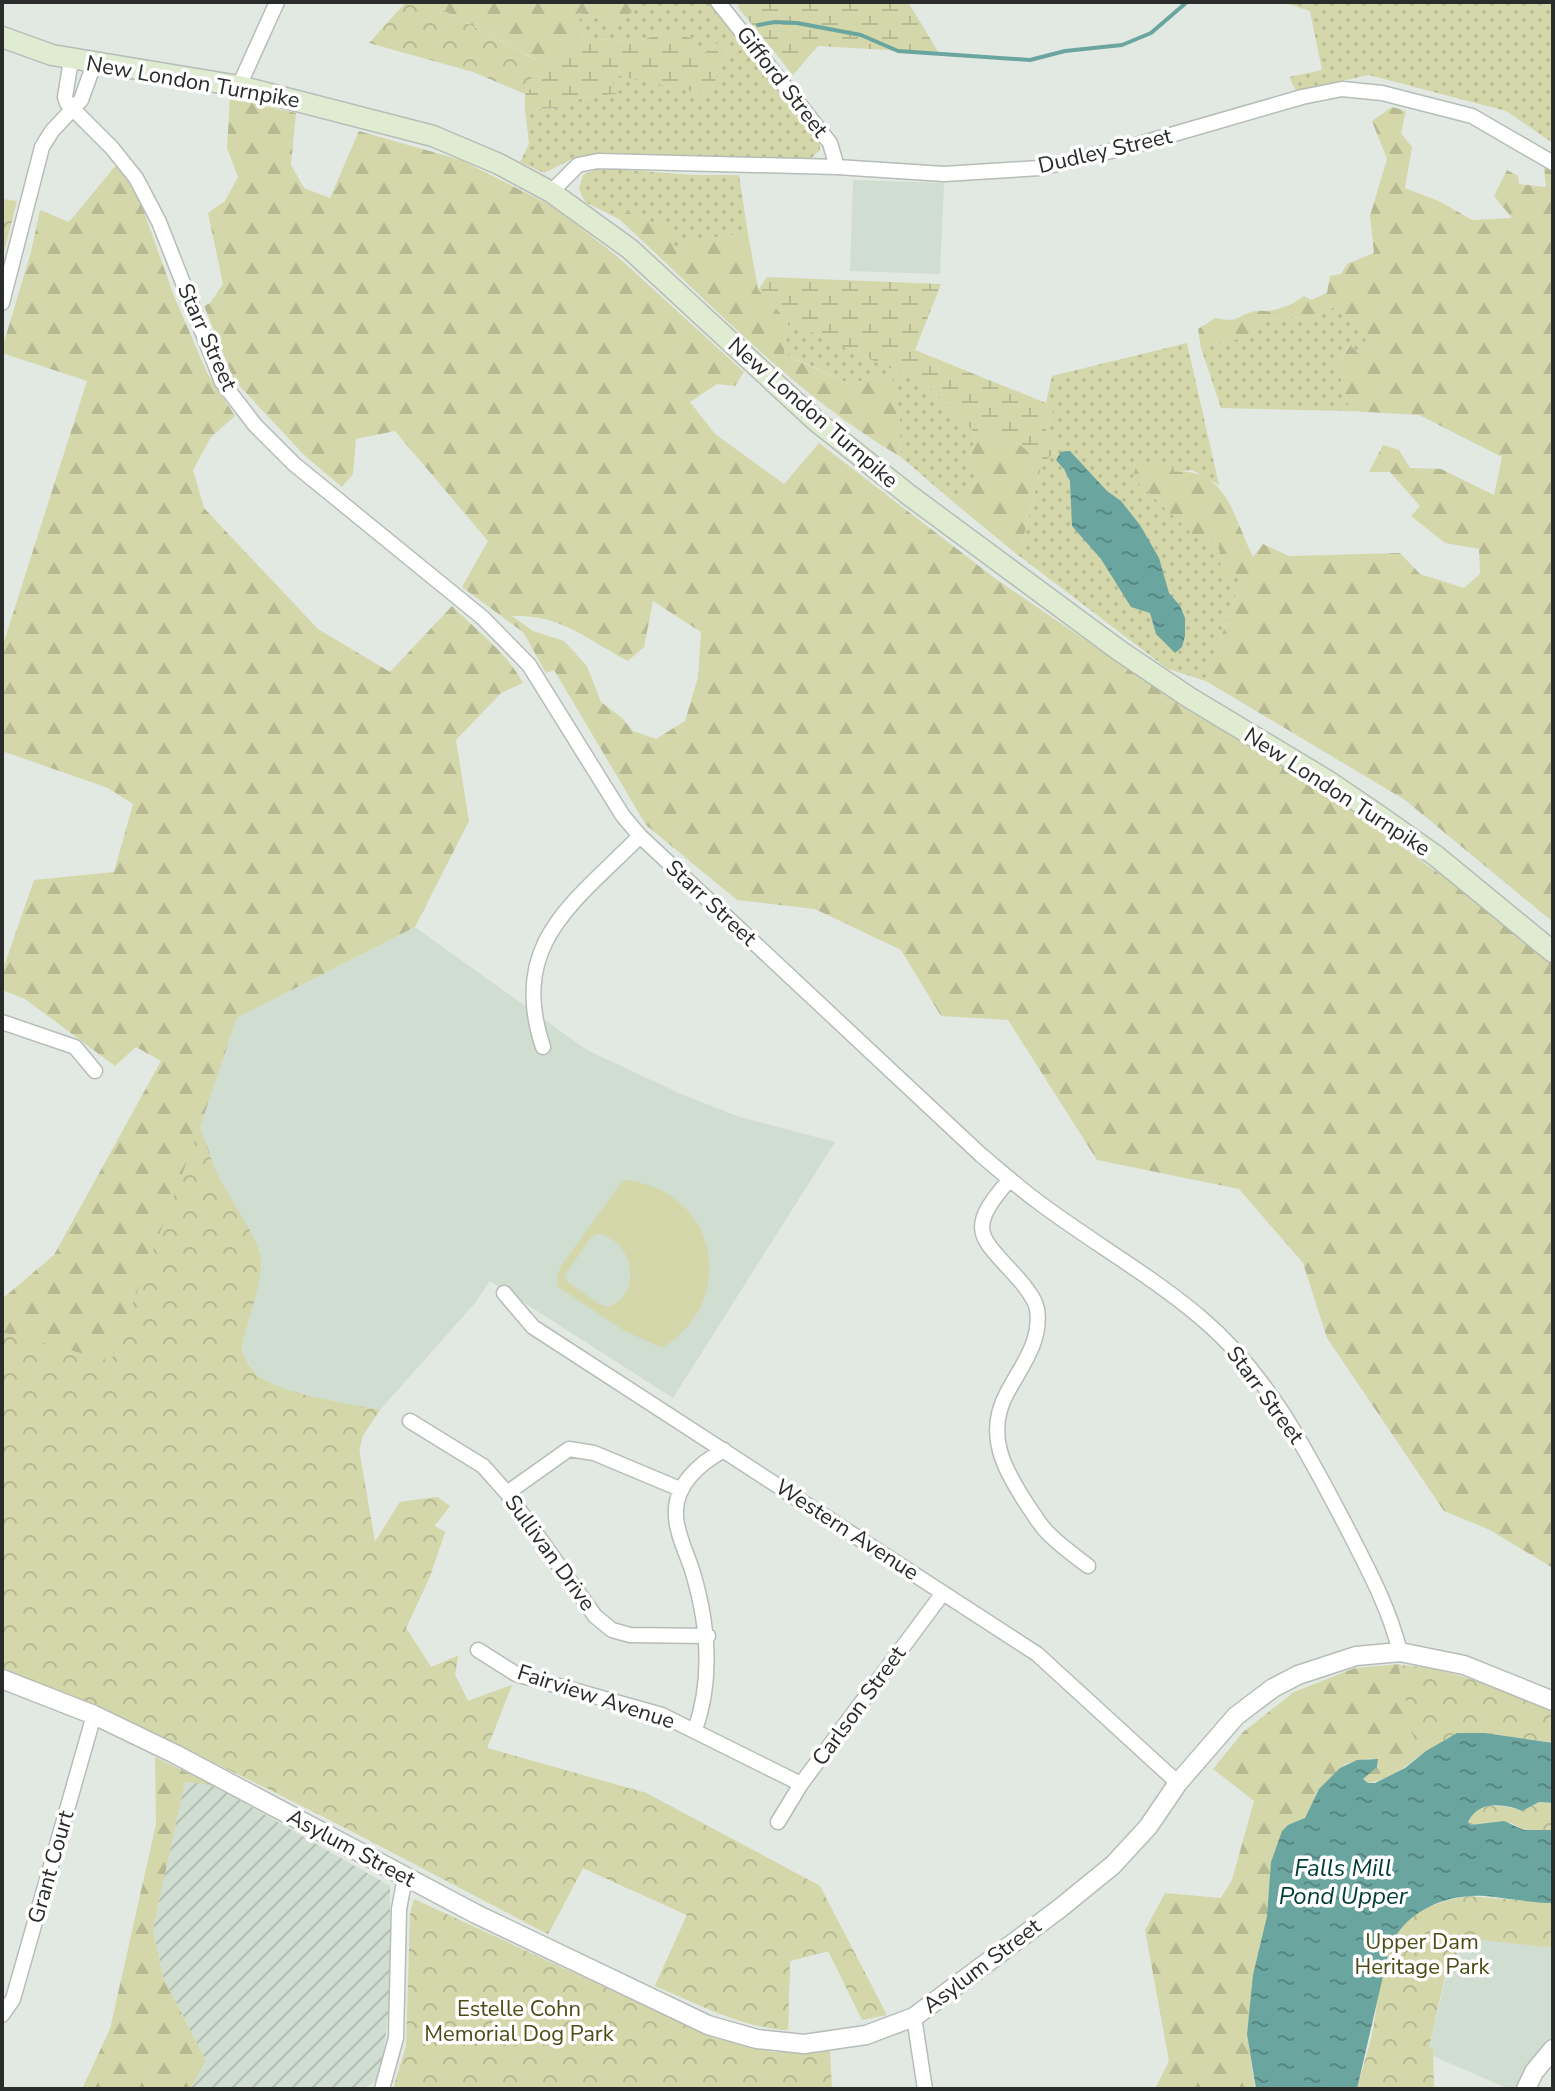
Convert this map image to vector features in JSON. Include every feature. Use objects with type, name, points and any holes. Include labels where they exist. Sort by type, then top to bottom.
[{"type":"main road","name":"New London Turnpike","points":[[2,37],[71,60],[239,86],[433,136],[499,164],[551,192],[630,249],[816,421],[898,487],[1120,651],[1190,698],[1328,781],[1401,831],[1553,952]]},
{"type":"street","points":[[239,86],[277,2]]},
{"type":"street","name":"Gifford Street","points":[[718,2],[830,143],[837,167]]},
{"type":"street","points":[[71,60],[65,97],[73,110]]},
{"type":"street","points":[[2,303],[42,147],[87,90],[94,64]]},
{"type":"street","name":"Dudley Street","points":[[551,192],[578,165],[598,161],[837,167],[944,174],[1040,168],[1342,89],[1382,93],[1472,116],[1553,163]]},
{"type":"street","name":"Starr Street","points":[[73,110],[112,148],[136,178],[159,222],[222,382],[255,425],[294,464],[483,618],[529,665],[623,816],[640,836],[1010,1179],[1167,1291],[1243,1357],[1291,1423],[1318,1472],[1363,1559],[1393,1627],[1400,1652]]},
{"type":"street","points":[[543,1047],[533,1015],[532,999],[542,946],[559,919],[640,836]]},
{"type":"street","points":[[2,1022],[75,1047],[95,1071]]},
{"type":"street","points":[[1010,1179],[986,1208],[981,1229],[986,1241],[1029,1292],[1036,1306],[1037,1325],[1029,1355],[1003,1402],[997,1447],[1010,1479],[1046,1532],[1088,1566]]},
{"type":"street","name":"Western Avenue","points":[[504,1293],[533,1327],[1037,1654],[1178,1783]]},
{"type":"street","name":"Sullivan Drive","points":[[410,1421],[483,1466],[507,1493],[595,1616],[612,1630],[630,1635],[708,1636]]},
{"type":"street","points":[[507,1493],[569,1449],[594,1453],[680,1489]]},
{"type":"street","points":[[695,1730],[702,1709],[708,1636],[701,1601],[675,1515],[680,1489],[705,1460],[724,1450]]},
{"type":"street","name":"Carlson Street","points":[[778,1822],[801,1784],[943,1593]]},
{"type":"street","name":"Fairview Avenue","points":[[478,1650],[516,1674],[662,1715],[801,1784]]},
{"type":"street","name":"Asylum Street","points":[[2,1679],[94,1715],[175,1754],[405,1877],[708,2025],[757,2039],[804,2044],[858,2037],[914,2017],[1113,1865],[1148,1827],[1178,1783],[1236,1716],[1273,1688],[1322,1665],[1356,1656],[1400,1652],[1464,1665],[1553,1701]]},
{"type":"street","name":"Grant Court","points":[[2,2015],[13,1999],[94,1715]]},
{"type":"street","points":[[382,2089],[396,2038],[399,1909],[405,1877]]},
{"type":"street","points":[[914,2017],[925,2089]]},
{"type":"street","points":[[1526,2089],[1534,2072],[1553,2049]]},
{"type":"shaded area","points":[[853,180],[944,183],[940,274],[850,271]]},
{"type":"shaded area","points":[[415,927],[587,1050],[681,1094],[740,1117],[835,1142],[673,1398],[490,1281],[474,1304],[380,1410],[274,1386],[259,1377],[243,1357],[240,1349],[258,1283],[259,1250],[217,1174],[200,1127],[237,1018]]},
{"type":"shaded area","points":[[185,1781],[213,1785],[390,1886],[390,1997],[381,2078],[363,2089],[190,2089],[206,2061],[163,1977],[153,1929]]},
{"type":"shaded area","points":[[1466,1938],[1553,1948],[1553,2038],[1539,2052],[1516,2089],[1509,2089],[1433,2056],[1433,2049],[1429,2048],[1446,1976]]},
{"type":"green space","points":[[406,2],[427,2],[538,61],[525,94],[473,72],[369,43]]},
{"type":"green space","points":[[427,2],[644,2],[619,23],[578,13],[584,38],[525,94],[537,60]]},
{"type":"green space","points":[[644,2],[708,2],[820,141],[820,150],[807,162],[593,156],[572,159],[544,173],[520,162],[529,144],[525,109],[562,108],[584,97],[616,94],[611,81],[615,74],[709,95],[728,50],[714,43],[712,50],[703,53],[663,32],[638,42],[584,38],[577,13],[619,23]]},
{"type":"green space","points":[[743,2],[908,2],[939,53],[818,46],[793,75],[737,6]]},
{"type":"green space","points":[[1282,2],[1553,2],[1553,143],[1506,111],[1369,75],[1296,91],[1289,77],[1322,70],[1310,11]]},
{"type":"green space","points":[[679,30],[681,35],[693,39],[691,44],[703,53],[712,50],[714,42],[728,50],[709,95],[615,75],[612,81],[617,94],[584,97],[562,108],[525,109],[525,94],[584,38],[638,42],[663,32]]},
{"type":"green space","points":[[230,98],[296,113],[291,165],[304,188],[330,198],[359,131],[461,160],[554,207],[618,257],[744,372],[735,386],[717,384],[690,402],[715,434],[784,484],[819,443],[996,579],[1163,693],[1305,777],[1495,914],[1553,963],[1553,1568],[1490,1530],[1444,1511],[1327,1338],[1303,1263],[1239,1189],[1097,1160],[1008,1020],[941,1016],[901,950],[815,909],[737,900],[646,825],[554,670],[546,673],[523,632],[462,587],[488,541],[395,431],[356,439],[353,474],[342,487],[305,456],[234,380],[204,306],[210,303],[223,284],[208,213],[225,201],[238,177],[227,148]],"holes":[[[653,601],[701,632],[698,677],[685,721],[656,739],[633,731],[601,702],[587,666],[564,641],[533,631],[512,616],[529,616],[559,624],[628,661],[644,647]]]},
{"type":"green space","points":[[1392,107],[1406,111],[1401,133],[1412,147],[1405,188],[1441,202],[1472,220],[1512,218],[1494,196],[1507,170],[1518,176],[1519,184],[1546,187],[1544,167],[1553,172],[1553,922],[1405,800],[1206,681],[1243,574],[1221,574],[1219,543],[1197,538],[1133,478],[1137,462],[1169,463],[1175,472],[1193,473],[1206,478],[1226,498],[1253,557],[1263,544],[1289,556],[1400,553],[1420,574],[1464,588],[1480,574],[1479,549],[1445,543],[1411,516],[1420,506],[1390,472],[1369,472],[1383,445],[1399,450],[1410,468],[1441,469],[1494,495],[1502,457],[1419,415],[1350,411],[1337,365],[1350,345],[1358,353],[1368,336],[1334,307],[1311,319],[1291,317],[1269,320],[1250,336],[1201,348],[1198,329],[1215,318],[1231,320],[1251,312],[1275,310],[1304,296],[1311,300],[1327,293],[1330,276],[1341,274],[1347,264],[1374,253],[1370,216],[1387,159],[1372,121]]},
{"type":"green space","points":[[117,164],[139,198],[174,296],[207,373],[235,416],[211,437],[193,470],[204,508],[318,629],[390,672],[452,606],[500,652],[523,683],[501,693],[456,740],[469,821],[415,927],[237,1018],[200,1127],[217,1174],[256,1242],[261,1258],[258,1283],[241,1349],[259,1377],[274,1386],[380,1410],[363,1435],[359,1450],[375,1542],[400,1502],[437,1497],[450,1506],[434,1526],[445,1532],[430,1576],[406,1628],[431,1667],[458,1656],[455,1675],[468,1701],[512,1685],[487,1748],[646,1793],[820,1886],[828,1951],[790,1961],[788,2030],[737,2020],[655,1986],[687,1915],[583,1868],[548,1934],[210,1761],[2,1670],[2,1299],[54,1255],[161,1061],[136,1047],[115,1066],[25,999],[2,990],[2,972],[34,880],[114,872],[133,804],[108,788],[2,751],[2,648],[87,381],[2,353],[2,349],[40,210],[69,222]]},
{"type":"green space","points":[[600,168],[739,175],[748,234],[694,239],[675,251],[627,212],[619,219],[585,202],[579,189],[583,175]]},
{"type":"green space","points":[[2,199],[17,201],[2,260]]},
{"type":"green space","points":[[627,212],[667,228],[675,250],[693,239],[748,234],[758,289],[788,321],[784,353],[851,386],[868,377],[892,377],[899,408],[901,457],[825,405],[754,346],[619,219]]},
{"type":"green space","points":[[767,277],[941,284],[915,350],[1046,403],[1053,410],[1046,431],[1061,448],[1042,463],[1018,443],[975,433],[930,387],[788,321],[758,290]]},
{"type":"green space","points":[[1334,307],[1369,336],[1358,353],[1349,345],[1337,365],[1350,411],[1221,408],[1201,348],[1250,336],[1269,320],[1291,317],[1311,319]]},
{"type":"green space","points":[[788,321],[930,387],[975,433],[970,464],[978,479],[957,505],[901,457],[899,408],[868,377],[851,386],[784,353]]},
{"type":"green space","points":[[1187,343],[1219,485],[1192,470],[1133,478],[1197,538],[1219,542],[1243,574],[1206,681],[1168,669],[1014,552],[1022,543],[1042,463],[1061,448],[1046,431],[1053,410],[1046,403],[1052,376]]},
{"type":"green space","points":[[975,433],[1018,443],[1042,463],[1022,543],[1014,552],[957,505],[978,479],[970,464]]},
{"type":"green space","points":[[200,1127],[217,1173],[260,1254],[258,1288],[242,1344],[244,1360],[255,1373],[273,1384],[320,1399],[380,1410],[363,1435],[359,1450],[375,1542],[400,1502],[437,1497],[450,1506],[434,1526],[445,1532],[430,1576],[406,1628],[431,1667],[458,1656],[455,1675],[468,1701],[512,1685],[487,1748],[646,1793],[820,1886],[887,2015],[862,2020],[828,1951],[790,1961],[788,2030],[754,2025],[720,2014],[655,1986],[687,1915],[583,1868],[548,1934],[211,1760],[73,1697],[2,1669],[2,1332],[111,1361]]},
{"type":"green space","points":[[626,1180],[657,1188],[681,1204],[698,1225],[708,1250],[709,1277],[702,1303],[687,1327],[662,1348],[623,1330],[558,1287],[557,1276],[561,1266]],"holes":[[[598,1234],[610,1238],[626,1256],[630,1279],[620,1300],[609,1307],[599,1304],[565,1280],[591,1237]]]},
{"type":"green space","points":[[1400,1664],[1418,1757],[1394,1773],[1368,1783],[1363,1779],[1379,1765],[1371,1758],[1345,1764],[1317,1792],[1308,1816],[1298,1822],[1272,1859],[1267,1916],[1247,2031],[1255,2089],[1155,2089],[1169,2061],[1145,1930],[1165,1893],[1221,1898],[1232,1880],[1254,1801],[1213,1769],[1243,1732],[1294,1692],[1355,1668]]},
{"type":"green space","points":[[1398,1665],[1458,1675],[1553,1712],[1553,1743],[1485,1733],[1457,1733],[1418,1757]]},
{"type":"green space","points":[[155,1757],[213,1785],[185,1782],[153,1929],[163,1977],[206,2061],[190,2089],[82,2089],[110,2029],[156,1824]]},
{"type":"green space","points":[[1539,1802],[1553,1803],[1553,1830],[1524,1830],[1512,1823],[1471,1825],[1468,1822],[1484,1807],[1499,1806],[1522,1811]]},
{"type":"green space","name":"Upper Dam Heritage Park","points":[[1468,1896],[1553,1903],[1553,1948],[1465,1938],[1445,1977],[1429,2047],[1433,2049],[1434,2089],[1357,2089],[1373,2029],[1383,1969],[1400,1928],[1416,1913]]},
{"type":"green space","name":"Estelle Cohn Memorial Dog Park","points":[[414,1899],[715,2038],[774,2052],[830,2051],[832,2089],[393,2089],[406,2046],[410,1914]]},
{"type":"water","points":[[1070,451],[1107,491],[1121,501],[1140,525],[1159,558],[1169,593],[1185,618],[1182,647],[1175,653],[1156,634],[1150,613],[1131,607],[1101,559],[1072,526],[1070,481],[1056,460],[1061,452]]},
{"type":"water","name":"Falls Mill Pond Upper","points":[[1457,1733],[1485,1733],[1553,1743],[1553,1803],[1539,1802],[1522,1811],[1499,1805],[1484,1807],[1468,1822],[1471,1825],[1504,1821],[1524,1830],[1553,1830],[1553,1903],[1470,1896],[1441,1902],[1415,1915],[1395,1937],[1389,1950],[1357,2089],[1256,2089],[1247,2034],[1253,1975],[1267,1916],[1271,1862],[1282,1831],[1305,1818],[1319,1789],[1340,1768],[1357,1760],[1378,1759],[1377,1767],[1363,1779],[1375,1783],[1405,1768]]},
{"type":"waterway","points":[[758,25],[797,23],[861,35],[898,51],[1030,60],[1065,51],[1122,45],[1151,33],[1187,2]]}]
